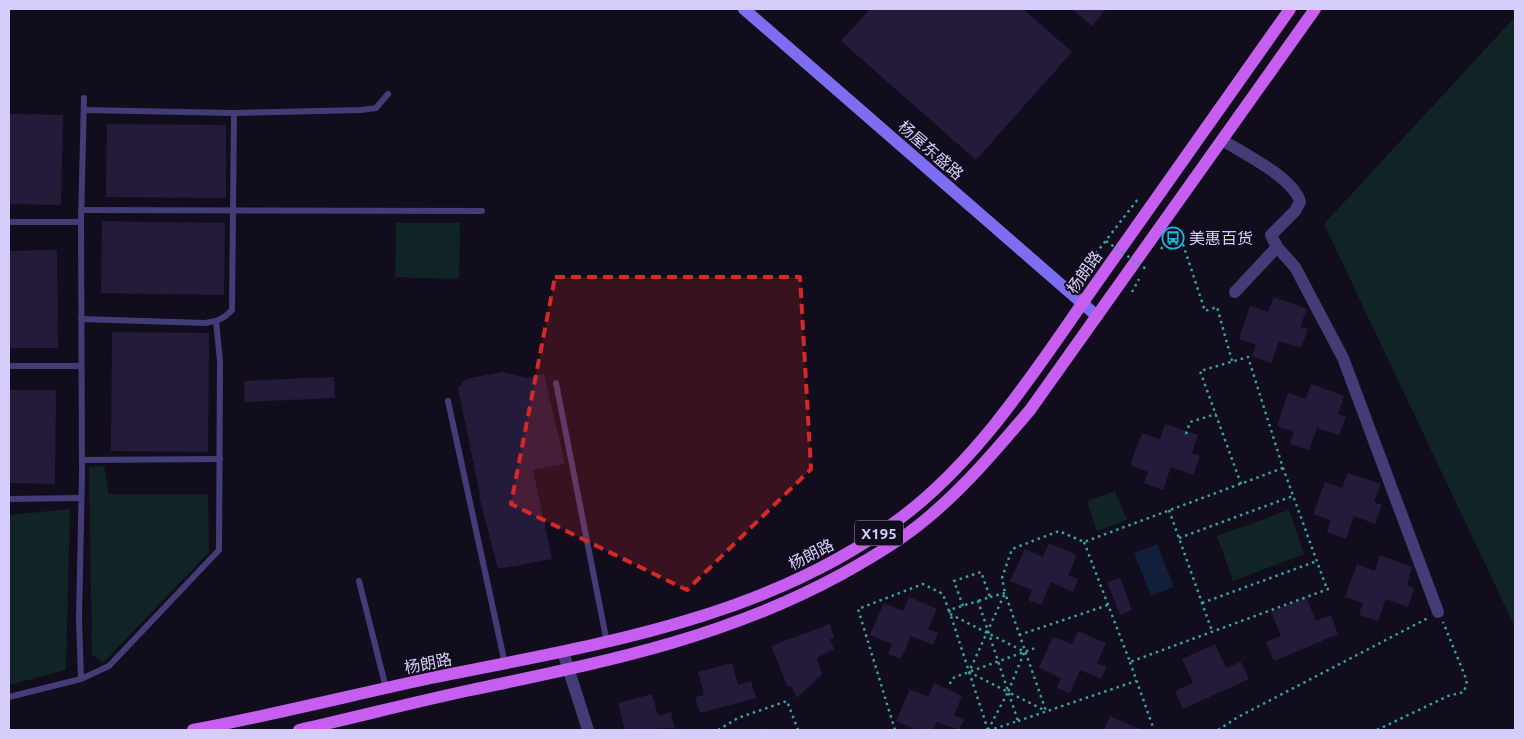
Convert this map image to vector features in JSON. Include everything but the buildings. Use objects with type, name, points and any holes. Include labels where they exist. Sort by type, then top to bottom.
[{"type":"main road","name":"杨朗路","points":[[193,730],[607,642],[715,612],[790,583],[857,548],[902,517],[934,490],[1020,391],[1290,9]]},
{"type":"main road","name":"杨朗路","points":[[299,730],[396,706],[633,655],[716,631],[779,606],[820,586],[895,542],[951,498],[985,463],[1030,410],[1315,9]]},
{"type":"street","name":"杨屋东盛路","points":[[744,9],[1097,316]]},
{"type":"street","points":[[1222,140],[1264,166],[1298,193],[1300,202],[1295,211],[1271,235],[1277,247],[1295,267],[1343,358],[1438,612]]},
{"type":"street","points":[[1235,292],[1277,247]]},
{"type":"street","points":[[563,652],[588,730]]},
{"type":"lane","points":[[84,110],[234,113],[361,110],[376,108],[388,94]]},
{"type":"lane","points":[[82,679],[79,619],[82,498],[81,210],[84,98]]},
{"type":"lane","points":[[81,319],[216,322],[226,317],[232,310],[234,113]]},
{"type":"lane","points":[[81,210],[482,211]]},
{"type":"lane","points":[[9,222],[81,222]]},
{"type":"lane","points":[[9,697],[82,679],[108,666],[219,550],[220,361],[216,322]]},
{"type":"lane","points":[[9,366],[81,366]]},
{"type":"lane","points":[[556,383],[607,642]]},
{"type":"lane","points":[[448,401],[505,664]]},
{"type":"lane","points":[[82,460],[220,459]]},
{"type":"lane","points":[[9,498],[82,498]]},
{"type":"lane","points":[[359,581],[386,688]]},
{"type":"path","points":[[1080,274],[1138,200]]},
{"type":"path","points":[[1164,222],[1179,232],[1206,311],[1217,306],[1232,361]]},
{"type":"path","points":[[1106,241],[1146,269]]},
{"type":"path","points":[[1130,662],[1329,589],[1283,468],[1248,357],[1200,371],[1241,484]]},
{"type":"path","points":[[1186,434],[1190,422],[1216,414]]},
{"type":"path","points":[[1046,711],[1005,593],[1002,578],[1012,549],[1059,532],[1084,542],[1283,468]]},
{"type":"path","points":[[1179,538],[1293,496]]},
{"type":"path","points":[[1169,510],[1212,632]]},
{"type":"path","points":[[1084,542],[1154,730]]},
{"type":"path","points":[[1202,604],[1317,561]]},
{"type":"path","points":[[963,606],[954,581],[981,572],[990,597]]},
{"type":"path","points":[[895,730],[858,609],[922,584],[943,594],[989,730]]},
{"type":"path","points":[[949,612],[1005,593]]},
{"type":"path","points":[[968,672],[1005,593]]},
{"type":"path","points":[[978,601],[1018,721]]},
{"type":"path","points":[[1019,635],[1108,605]]},
{"type":"path","points":[[949,612],[1025,652]]},
{"type":"path","points":[[1218,730],[1238,717],[1438,612],[1467,681],[1464,692],[1448,696],[1377,730]]},
{"type":"path","points":[[950,684],[951,680],[955,677],[1038,647]]},
{"type":"path","points":[[989,730],[1025,652]]},
{"type":"path","points":[[968,672],[1046,711]]},
{"type":"path","points":[[989,730],[1136,681]]},
{"type":"path","points":[[718,730],[738,718],[787,702],[798,730]]},
{"type":"highlighted area","points":[[555,277],[800,277],[811,469],[687,590],[511,504]]},
{"type":"green space","points":[[1515,17],[1515,627],[1324,224]]},
{"type":"green space","points":[[396,223],[460,223],[459,279],[395,277]]},
{"type":"green space","points":[[104,466],[109,494],[208,494],[209,552],[103,663],[92,655],[89,467]]},
{"type":"green space","points":[[1115,491],[1127,520],[1097,531],[1087,501]]},
{"type":"green space","points":[[70,509],[66,670],[9,685],[9,515]]},
{"type":"green space","points":[[1289,510],[1304,554],[1233,581],[1217,536]]},
{"type":"water","points":[[1157,544],[1174,587],[1151,596],[1134,553]]},
{"type":"place","name":"美惠百货","points":[[1173,238]]}]
